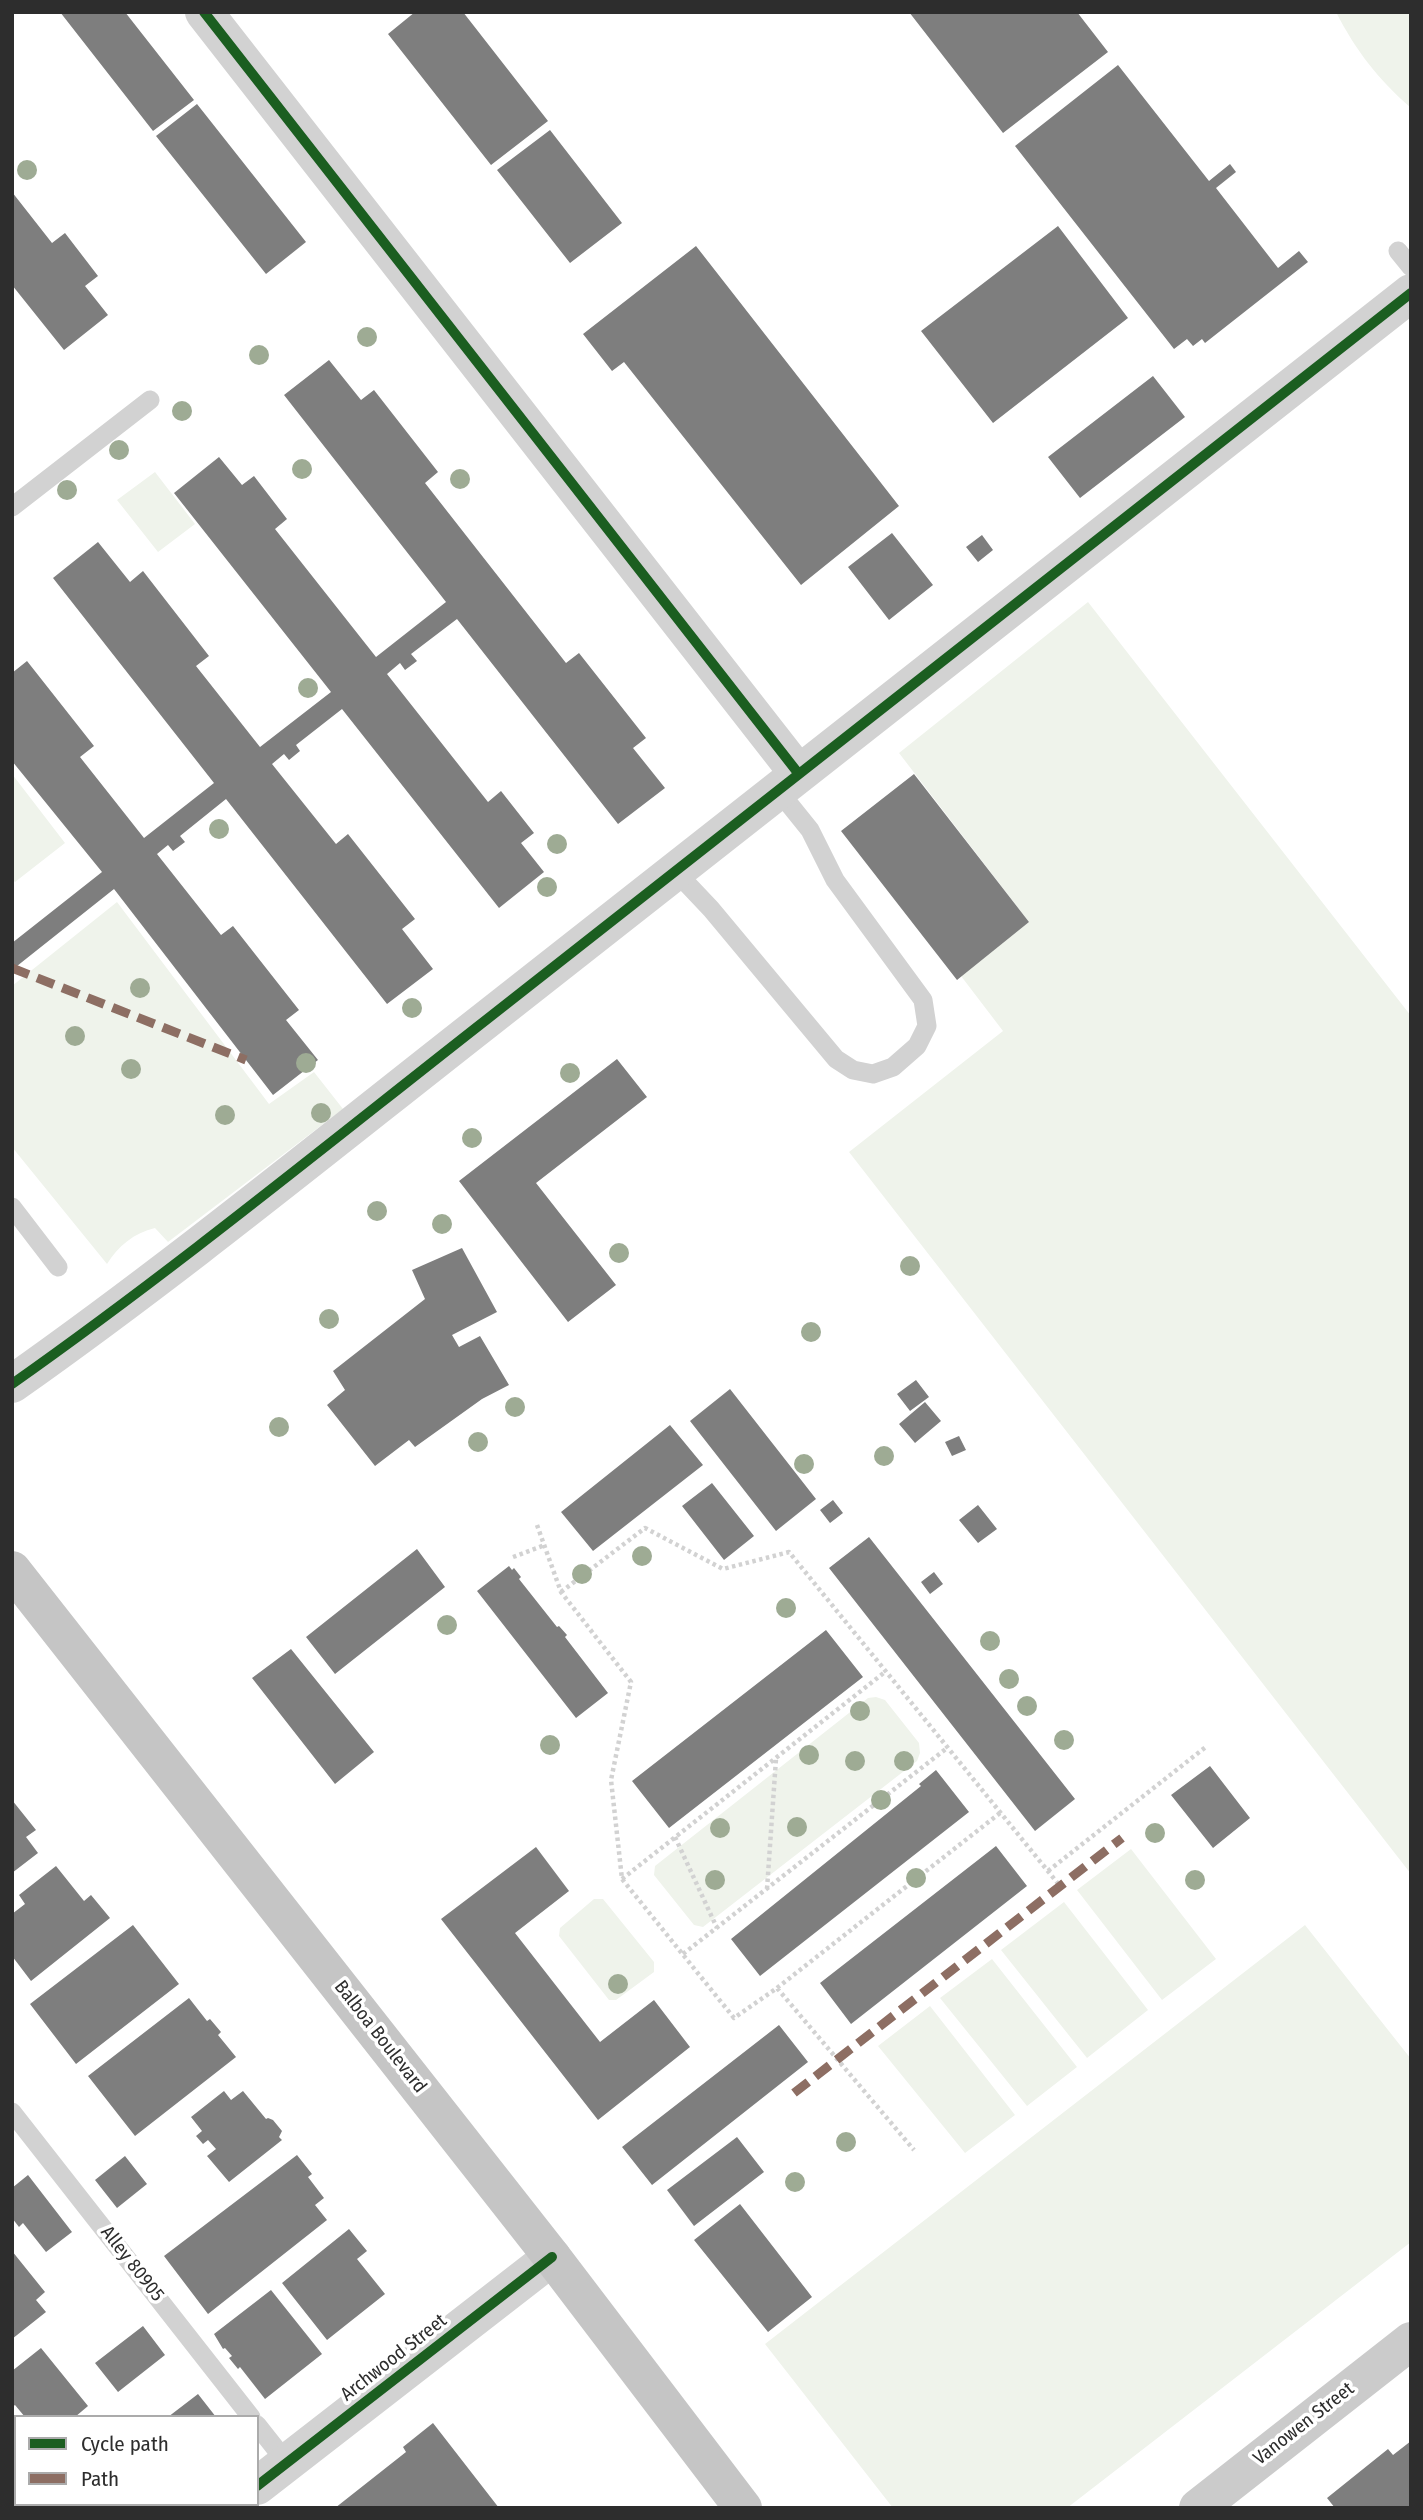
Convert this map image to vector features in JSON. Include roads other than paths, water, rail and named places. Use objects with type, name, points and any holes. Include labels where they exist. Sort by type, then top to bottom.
[{"type":"main road","name":"Balboa Boulevard","points":[[12,1570],[552,2257],[743,2508]]},
{"type":"main road","name":"Vanowen Street","points":[[1198,2508],[1406,2353]]},
{"type":"street","points":[[204,12],[788,781]]},
{"type":"street","points":[[12,1384],[94,1326],[1411,293]]},
{"type":"street","name":"Archwood Street","points":[[259,2484],[552,2257]]},
{"type":"lane","points":[[1398,251],[1411,267]]},
{"type":"lane","points":[[12,507],[150,400]]},
{"type":"lane","points":[[676,872],[711,909],[836,1059],[853,1070],[873,1074],[893,1067],[917,1046],[928,1026],[923,1000],[835,880],[788,781]]},
{"type":"lane","points":[[12,1207],[58,1267]]},
{"type":"lane","name":"Alley 80905","points":[[12,2112],[249,2415]]},
{"type":"lane","points":[[259,2428],[287,2463]]}]
